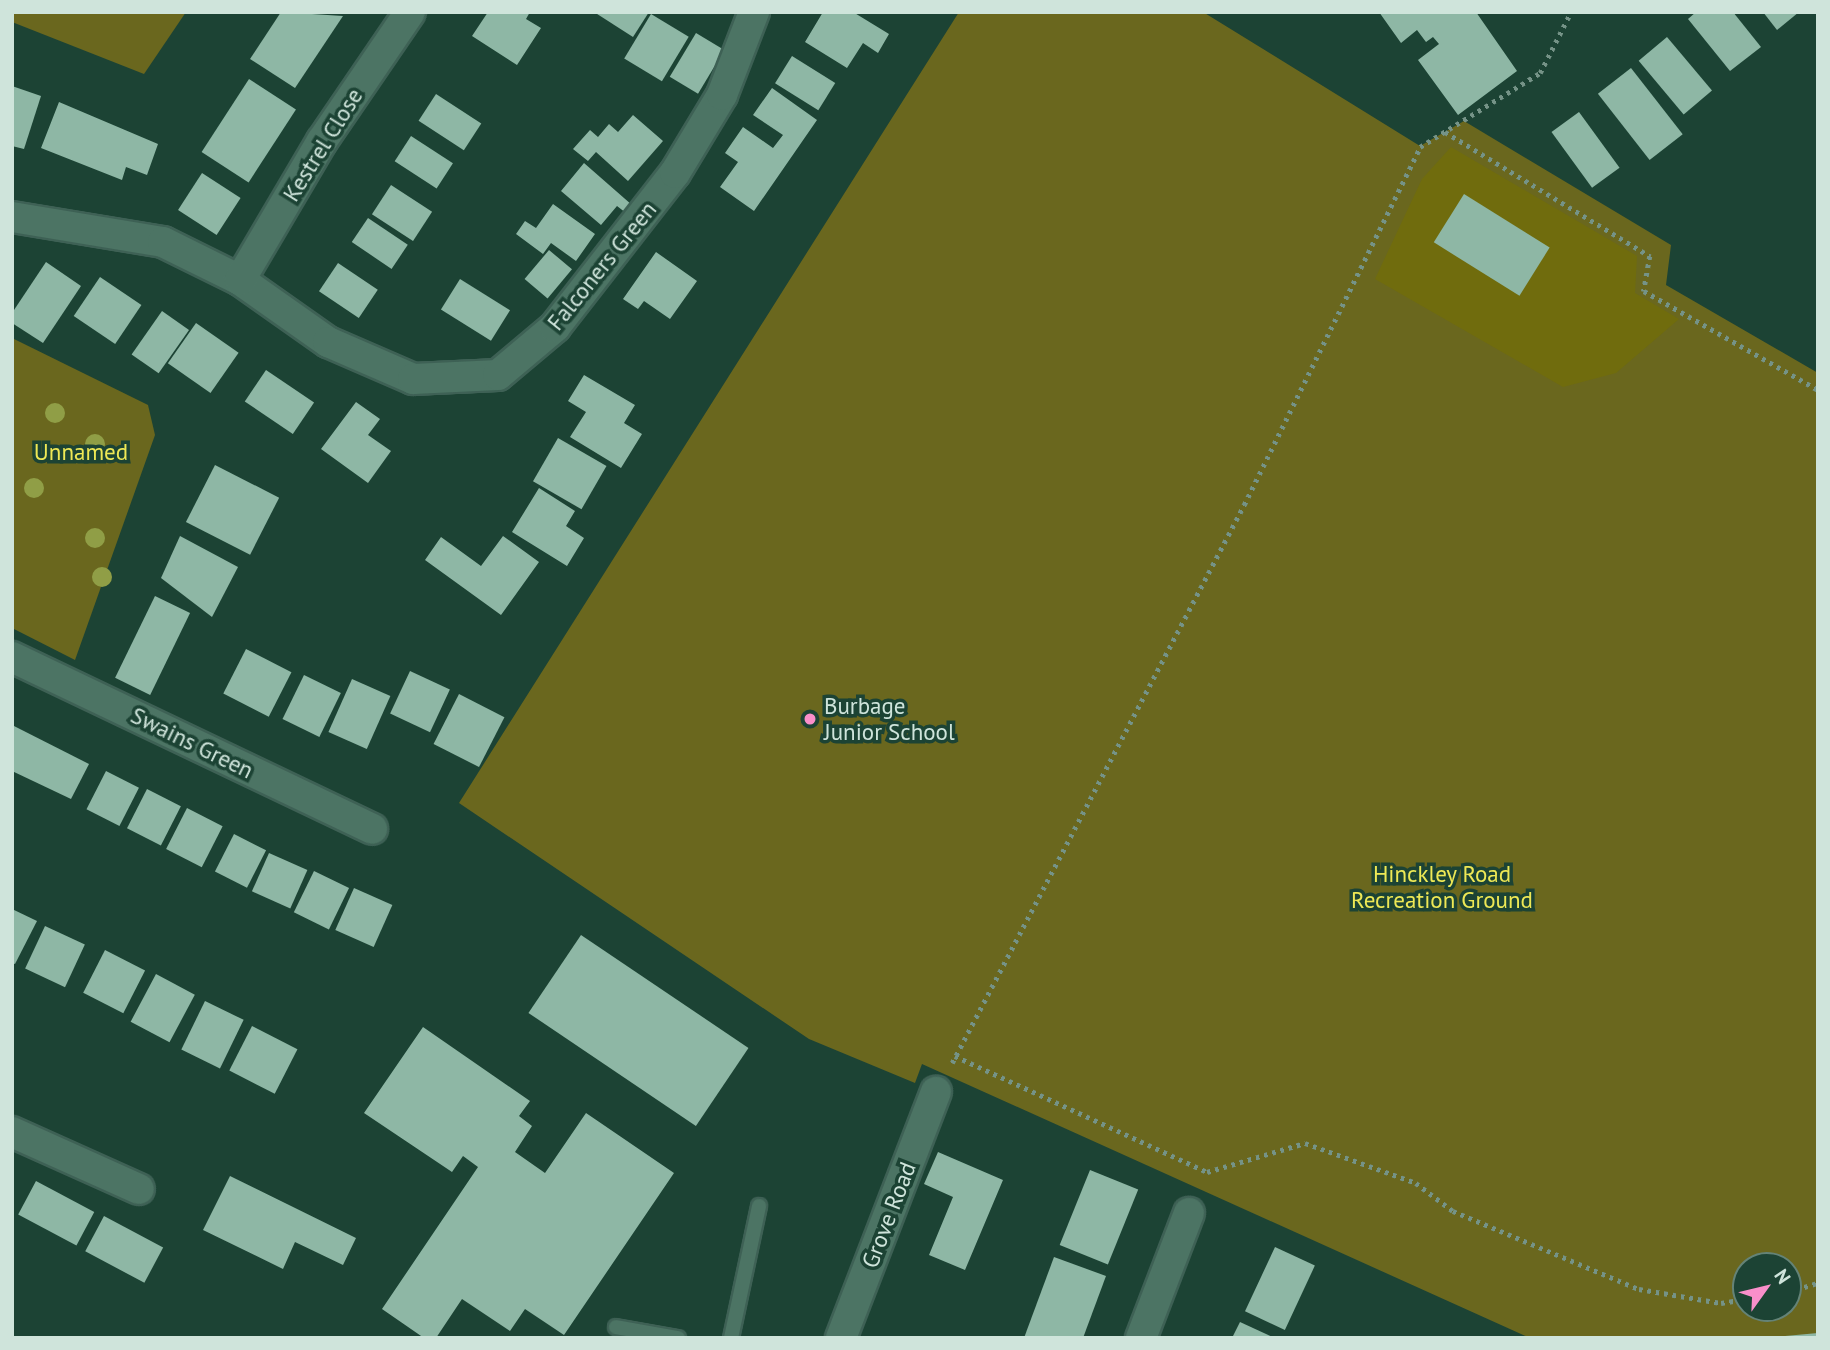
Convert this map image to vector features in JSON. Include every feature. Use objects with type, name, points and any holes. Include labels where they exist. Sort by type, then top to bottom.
[{"type":"street","name":"Kestrel Close","points":[[240,280],[322,141],[410,12]]},
{"type":"street","name":"Falconers Green","points":[[12,217],[163,242],[240,280],[328,342],[413,379],[498,375],[555,327],[675,173],[722,95],[752,13]]},
{"type":"street","name":"Swains Green","points":[[12,657],[372,829]]},
{"type":"street","name":"Grove Road","points":[[841,1338],[936,1093]]},
{"type":"street","points":[[12,1132],[139,1189]]},
{"type":"street","points":[[1141,1338],[1189,1213]]},
{"type":"lane","points":[[731,1338],[759,1206]]},
{"type":"lane","points":[[616,1327],[678,1338]]},
{"type":"path","points":[[936,1093],[1244,505],[1420,146],[1540,73],[1571,12]]},
{"type":"path","points":[[1445,132],[1650,256],[1644,290],[1818,390]]},
{"type":"path","points":[[955,1056],[1207,1172],[1305,1143],[1416,1182],[1453,1211],[1639,1289],[1721,1303],[1732,1301]]},
{"type":"green space","points":[[12,12],[186,12],[144,74],[12,22]]},
{"type":"green space","name":"Hinckley Road Recreation Ground","points":[[959,12],[1203,12],[1420,146],[1464,121],[1671,245],[1666,285],[1818,373],[1818,1338],[1530,1338],[922,1064],[915,1083],[809,1039],[459,803]]},
{"type":"green space","name":"Unnamed","points":[[12,338],[148,405],[155,435],[75,660],[12,628]]},
{"type":"shaded area","points":[[1451,147],[1637,256],[1635,293],[1679,319],[1616,373],[1563,387],[1375,279],[1422,179]]},
{"type":"building","points":[[281,12],[343,16],[295,88],[250,59]]},
{"type":"building","points":[[488,12],[530,12],[526,19],[541,28],[517,65],[472,36]]},
{"type":"building","points":[[594,12],[649,12],[633,37]]},
{"type":"building","points":[[823,12],[853,12],[889,34],[878,53],[863,43],[847,68],[805,42]]},
{"type":"building","points":[[1379,12],[1476,12],[1517,71],[1458,115],[1418,60],[1439,44],[1433,37],[1426,42],[1417,30],[1401,43]]},
{"type":"building","points":[[1696,12],[1733,12],[1761,47],[1730,71],[1688,19]]},
{"type":"building","points":[[1763,12],[1799,12],[1777,30]]},
{"type":"building","points":[[651,14],[689,37],[662,81],[624,59]]},
{"type":"building","points":[[696,33],[724,50],[698,94],[670,77]]},
{"type":"building","points":[[1667,37],[1712,91],[1684,114],[1639,61]]},
{"type":"building","points":[[792,56],[835,83],[818,110],[775,83]]},
{"type":"building","points":[[1631,68],[1683,134],[1650,160],[1598,94]]},
{"type":"building","points":[[249,79],[296,109],[249,182],[202,152]]},
{"type":"building","points":[[12,86],[41,96],[24,149],[12,146]]},
{"type":"building","points":[[772,88],[817,120],[754,211],[720,187],[738,162],[725,153],[743,127],[773,148],[783,135],[753,115]]},
{"type":"building","points":[[436,94],[481,123],[464,150],[419,121]]},
{"type":"building","points":[[59,102],[158,144],[147,175],[126,167],[122,180],[41,148]]},
{"type":"building","points":[[1579,112],[1620,168],[1592,188],[1551,132]]},
{"type":"building","points":[[633,115],[663,141],[628,181],[596,152],[588,161],[573,149],[590,130],[598,137],[609,124],[618,132]]},
{"type":"building","points":[[411,136],[453,163],[437,188],[395,161]]},
{"type":"building","points":[[584,163],[632,205],[626,213],[617,206],[601,225],[561,191]]},
{"type":"building","points":[[202,173],[241,198],[217,235],[178,210]]},
{"type":"building","points":[[391,185],[432,212],[413,241],[372,214]]},
{"type":"building","points":[[1464,194],[1550,248],[1519,296],[1434,242]]},
{"type":"building","points":[[553,204],[595,234],[576,261],[551,243],[543,254],[516,234],[525,221],[536,228]]},
{"type":"building","points":[[368,218],[408,245],[392,269],[352,242]]},
{"type":"building","points":[[549,250],[572,269],[548,298],[525,279]]},
{"type":"building","points":[[656,252],[697,281],[670,319],[644,301],[638,309],[623,299]]},
{"type":"building","points":[[46,262],[81,286],[43,343],[12,323],[12,313]]},
{"type":"building","points":[[338,263],[378,290],[359,318],[319,291]]},
{"type":"building","points":[[100,277],[141,305],[115,344],[74,316]]},
{"type":"building","points":[[460,279],[510,310],[491,341],[441,310]]},
{"type":"building","points":[[162,311],[189,330],[159,373],[132,354]]},
{"type":"building","points":[[196,323],[239,353],[210,393],[168,363]]},
{"type":"building","points":[[266,370],[314,402],[293,434],[245,402]]},
{"type":"building","points":[[584,375],[635,405],[624,423],[642,434],[621,468],[570,437],[586,412],[568,401]]},
{"type":"building","points":[[356,402],[380,419],[368,435],[391,451],[368,483],[321,449]]},
{"type":"building","points":[[558,438],[606,466],[581,509],[533,481]]},
{"type":"building","points":[[215,465],[279,498],[250,555],[186,522]]},
{"type":"building","points":[[539,488],[575,511],[566,526],[584,538],[567,566],[512,532]]},
{"type":"building","points":[[180,536],[238,567],[212,617],[161,578]]},
{"type":"building","points":[[503,536],[539,562],[501,615],[425,560],[441,537],[481,566]]},
{"type":"building","points":[[155,596],[190,613],[150,695],[115,678]]},
{"type":"building","points":[[246,649],[291,672],[269,717],[223,694]]},
{"type":"building","points":[[410,671],[450,690],[430,732],[390,714]]},
{"type":"building","points":[[304,675],[341,693],[319,737],[283,719]]},
{"type":"building","points":[[352,679],[390,696],[367,749],[328,732]]},
{"type":"building","points":[[459,694],[504,717],[479,767],[434,744]]},
{"type":"building","points":[[12,725],[89,764],[71,799],[12,771]]},
{"type":"building","points":[[106,771],[139,788],[119,826],[86,809]]},
{"type":"building","points":[[147,789],[181,806],[161,845],[127,828]]},
{"type":"building","points":[[187,808],[223,826],[202,867],[166,849]]},
{"type":"building","points":[[234,834],[266,850],[247,888],[215,871]]},
{"type":"building","points":[[269,853],[307,870],[290,908],[252,891]]},
{"type":"building","points":[[314,871],[349,888],[329,929],[294,912]]},
{"type":"building","points":[[354,888],[392,905],[374,947],[335,930]]},
{"type":"building","points":[[12,909],[37,921],[15,964],[12,963]]},
{"type":"building","points":[[45,926],[85,945],[65,987],[25,969]]},
{"type":"building","points":[[581,935],[748,1048],[696,1126],[528,1013]]},
{"type":"building","points":[[105,950],[145,970],[123,1013],[83,993]]},
{"type":"building","points":[[156,974],[195,995],[169,1042],[131,1022]]},
{"type":"building","points":[[205,1001],[244,1020],[220,1068],[181,1050]]},
{"type":"building","points":[[252,1026],[297,1049],[275,1094],[229,1071]]},
{"type":"building","points":[[423,1027],[530,1101],[519,1116],[532,1126],[515,1152],[545,1173],[586,1113],[674,1173],[564,1335],[525,1309],[510,1331],[462,1299],[436,1338],[424,1338],[382,1309],[478,1167],[463,1156],[452,1172],[364,1113]]},
{"type":"building","points":[[938,1152],[1003,1180],[965,1270],[929,1255],[953,1197],[924,1184]]},
{"type":"building","points":[[1090,1170],[1138,1189],[1108,1265],[1060,1245]]},
{"type":"building","points":[[230,1176],[356,1238],[343,1265],[295,1242],[283,1269],[203,1230]]},
{"type":"building","points":[[36,1181],[94,1212],[76,1246],[18,1215]]},
{"type":"building","points":[[104,1216],[163,1247],[144,1283],[85,1251]]},
{"type":"building","points":[[1275,1247],[1315,1266],[1285,1330],[1245,1311]]},
{"type":"building","points":[[1054,1257],[1106,1276],[1083,1338],[1024,1338]]},
{"type":"building","points":[[1240,1322],[1275,1338],[1232,1338]]},
{"type":"building","points":[[1818,1333],[1818,1338],[1785,1336]]},
{"type":"place","name":"Burbage Junior School","points":[[810,719]]}]
